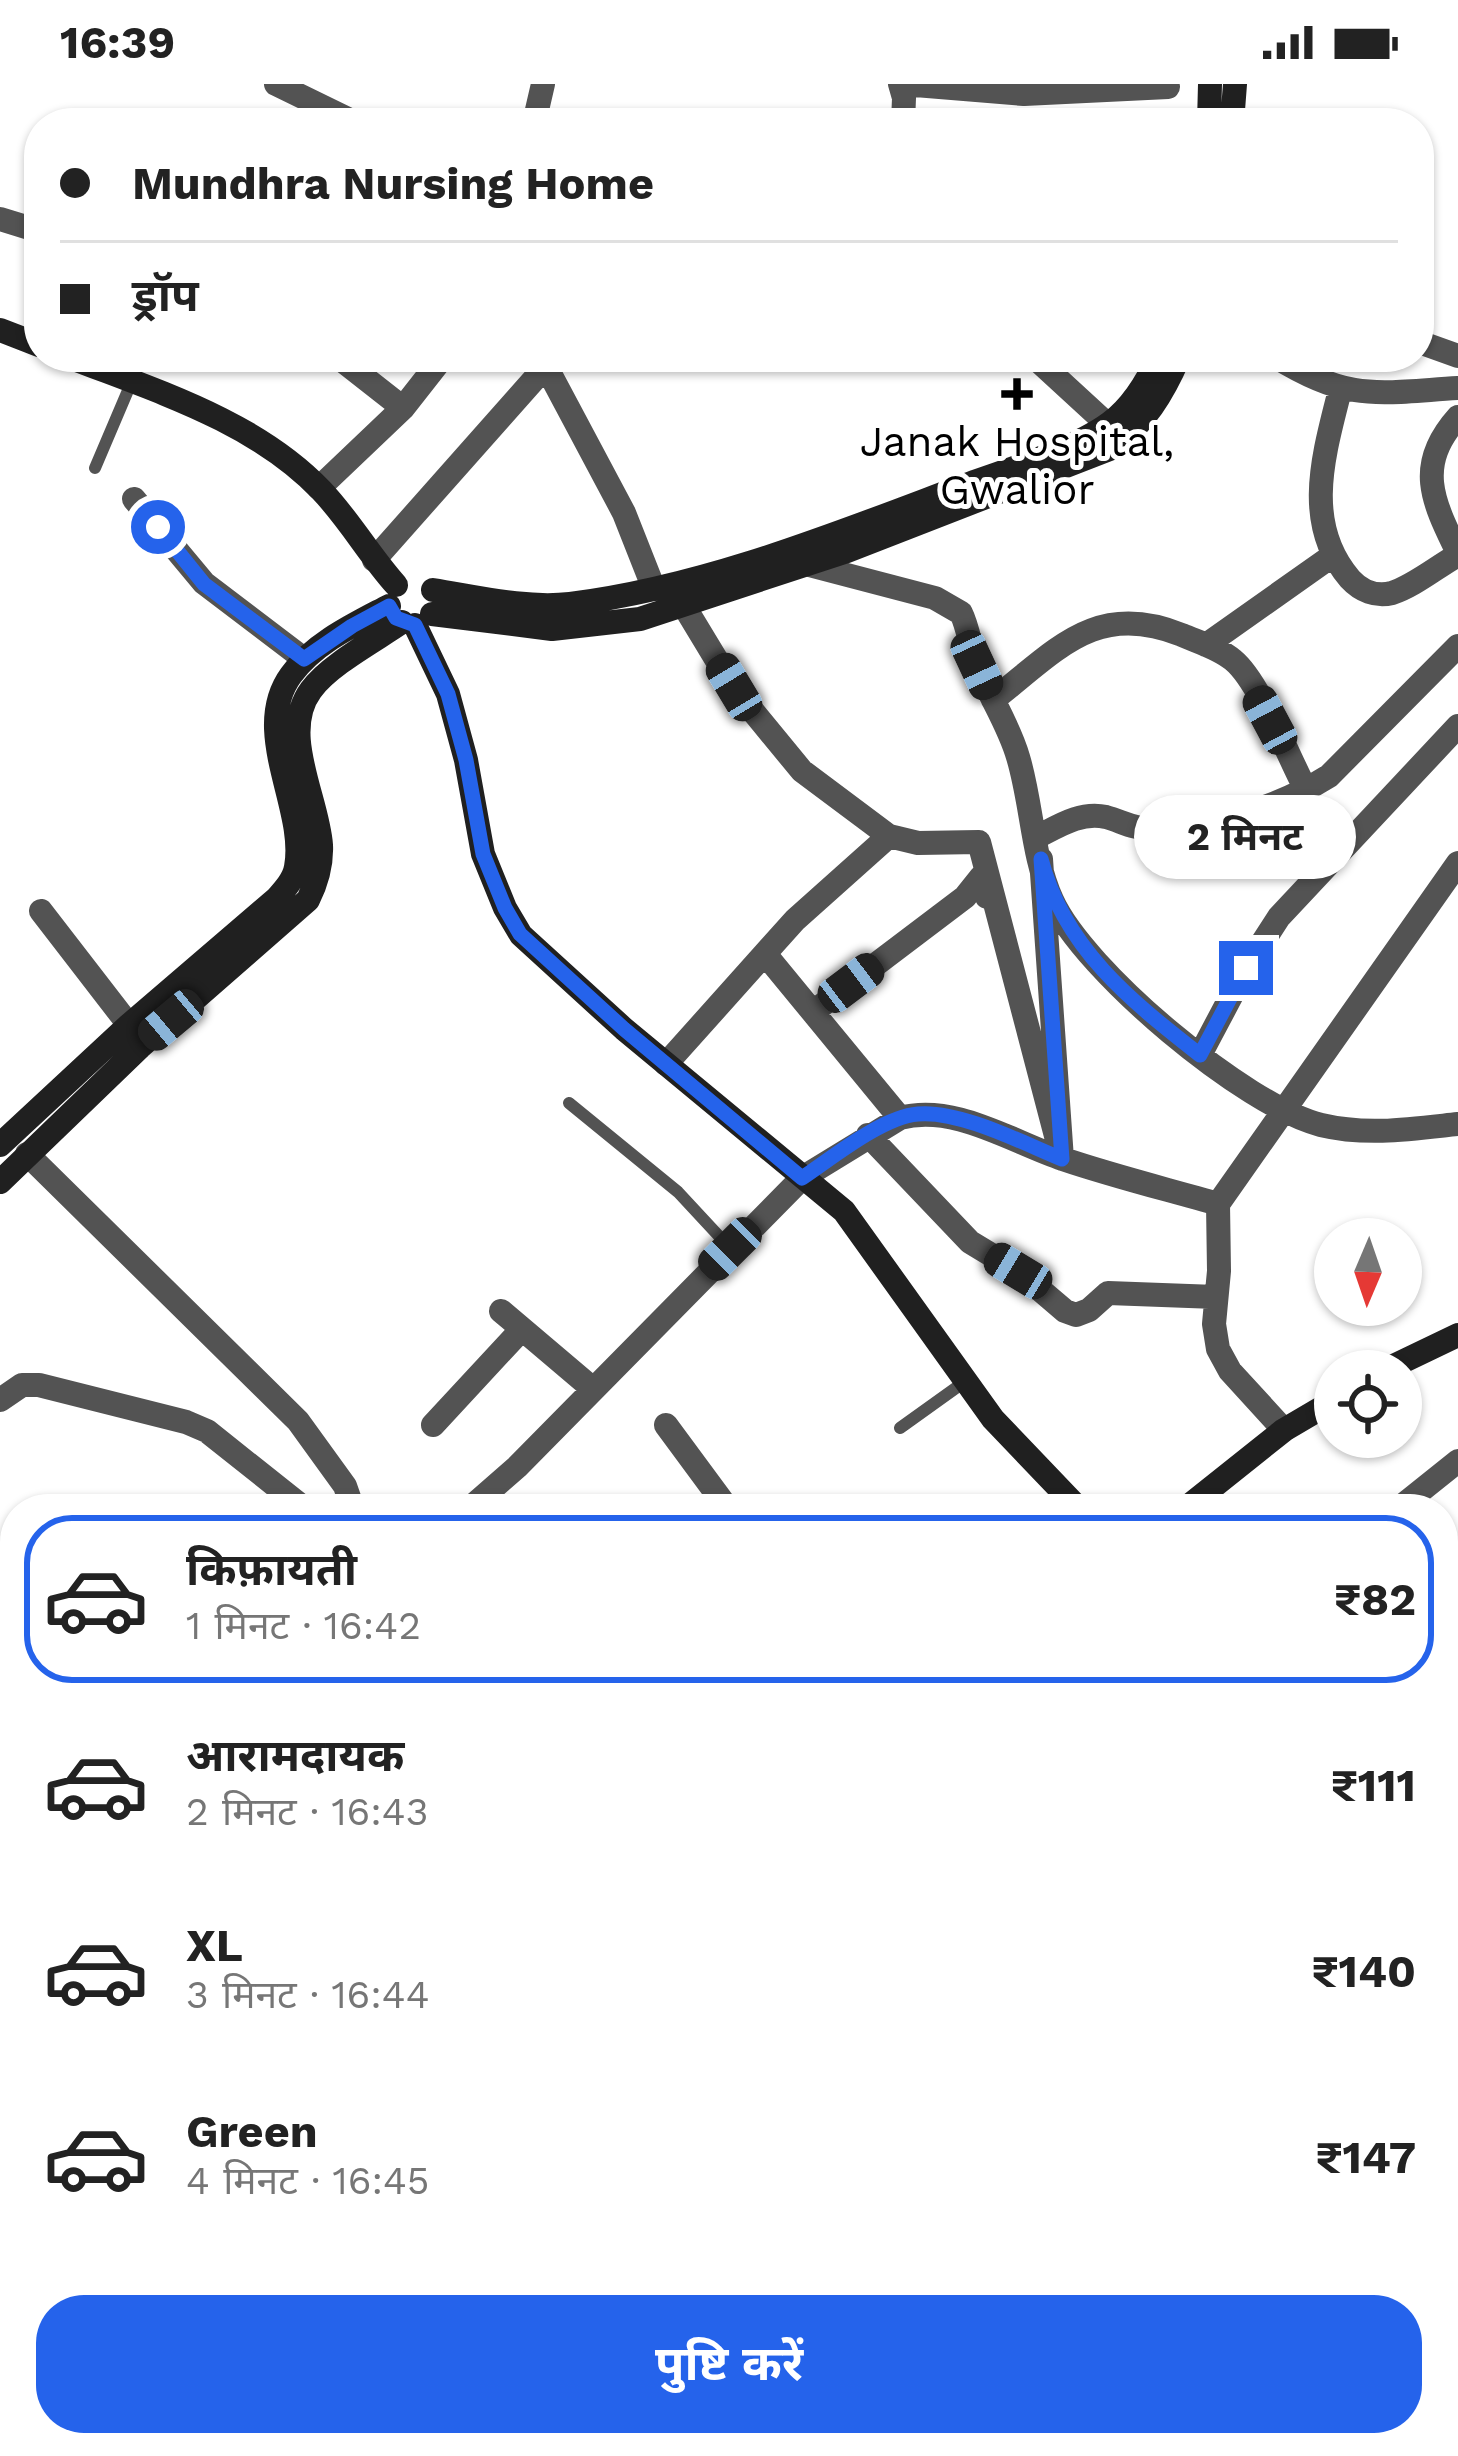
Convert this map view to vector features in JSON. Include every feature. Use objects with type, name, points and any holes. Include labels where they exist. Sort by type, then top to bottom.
[{"type":"main road","points":[[108,372],[232,424],[319,488],[411,607],[448,694],[483,854],[520,934],[666,1064],[826,1195],[857,1228],[993,1419],[1065,1494]]},
{"type":"main road","points":[[0,1145],[128,1025],[277,898],[293,877],[296,846],[276,733],[283,690],[304,659],[352,626],[411,607],[538,605],[654,590],[874,520],[1036,459],[1108,425],[1134,400],[1150,372]]},
{"type":"main road","points":[[0,1182],[140,1047],[308,899],[322,849],[302,757],[304,702],[319,681],[411,607],[570,629],[640,619],[684,606],[809,565],[1112,448],[1136,429],[1172,372]]},
{"type":"main road","points":[[1422,1352],[1458,1335]]},
{"type":"main road","points":[[1204,1494],[1284,1430],[1314,1412]]},
{"type":"street","points":[[276,84],[325,108]]},
{"type":"street","points":[[913,84],[1024,94],[1121,87],[1209,88]]},
{"type":"street","points":[[357,372],[403,408]]},
{"type":"street","points":[[319,488],[403,408],[431,372]]},
{"type":"street","points":[[374,560],[534,372]]},
{"type":"street","points":[[548,372],[624,513],[654,590]]},
{"type":"street","points":[[1050,372],[1108,425]]},
{"type":"street","points":[[1305,372],[1340,390],[1458,388]]},
{"type":"street","points":[[1340,390],[1323,457],[1321,518],[1332,556],[1355,584],[1370,593],[1393,592],[1458,554],[1440,517],[1432,462],[1435,446],[1457,420]]},
{"type":"street","points":[[134,499],[204,584],[304,659]]},
{"type":"street","points":[[1206,645],[1332,556]]},
{"type":"street","points":[[809,565],[950,604],[966,624],[977,665],[1017,752],[1051,898],[1076,939],[1144,1011],[1282,1110],[1321,1125],[1376,1132],[1458,1124]]},
{"type":"street","points":[[684,606],[734,687],[802,771],[889,836],[918,843],[979,842],[1062,1159]]},
{"type":"street","points":[[993,700],[1065,643],[1124,620],[1160,626],[1233,660],[1249,679],[1306,790]]},
{"type":"street","points":[[1038,848],[1078,817],[1098,815],[1132,827],[1177,826],[1263,808],[1306,790],[1329,776],[1458,646]]},
{"type":"street","points":[[1200,1055],[1279,917],[1458,726]]},
{"type":"street","points":[[666,1064],[796,920],[889,836]]},
{"type":"street","points":[[1038,848],[1062,1159]]},
{"type":"street","points":[[1284,1430],[1230,1371],[1218,1349],[1218,1204],[1455,874]]},
{"type":"street","points":[[813,1012],[965,897],[981,877],[1062,1159]]},
{"type":"street","points":[[41,911],[128,1025]]},
{"type":"street","points":[[765,954],[900,1118]]},
{"type":"street","points":[[484,1494],[802,1178],[900,1118],[940,1115],[1062,1159],[1218,1204]]},
{"type":"street","points":[[868,1135],[970,1242],[1018,1271],[1065,1311],[1076,1315],[1089,1310],[1108,1293],[1216,1297]]},
{"type":"street","points":[[27,1154],[298,1421],[348,1494]]},
{"type":"street","points":[[501,1311],[592,1389]]},
{"type":"street","points":[[433,1425],[522,1329]]},
{"type":"street","points":[[0,1400],[22,1385],[39,1384],[186,1422],[207,1431],[286,1494]]},
{"type":"street","points":[[666,1425],[717,1494]]},
{"type":"street","points":[[1417,1494],[1458,1461]]},
{"type":"lane","points":[[95,468],[132,381]]},
{"type":"lane","points":[[569,1103],[678,1192],[730,1249]]},
{"type":"lane","points":[[900,1428],[968,1379]]},
{"type":"place","name":"Janak Hospital, Gwalior","points":[[1017,394]]},
{"type":"route","points":[[158,527],[204,584],[304,659],[389,606],[401,622],[415,625],[448,694],[483,854],[520,934],[624,1029],[802,1178],[868,1135],[916,1114],[974,1125],[1062,1159],[1041,859],[1051,898],[1076,939],[1144,1011],[1200,1055],[1246,968]]}]
